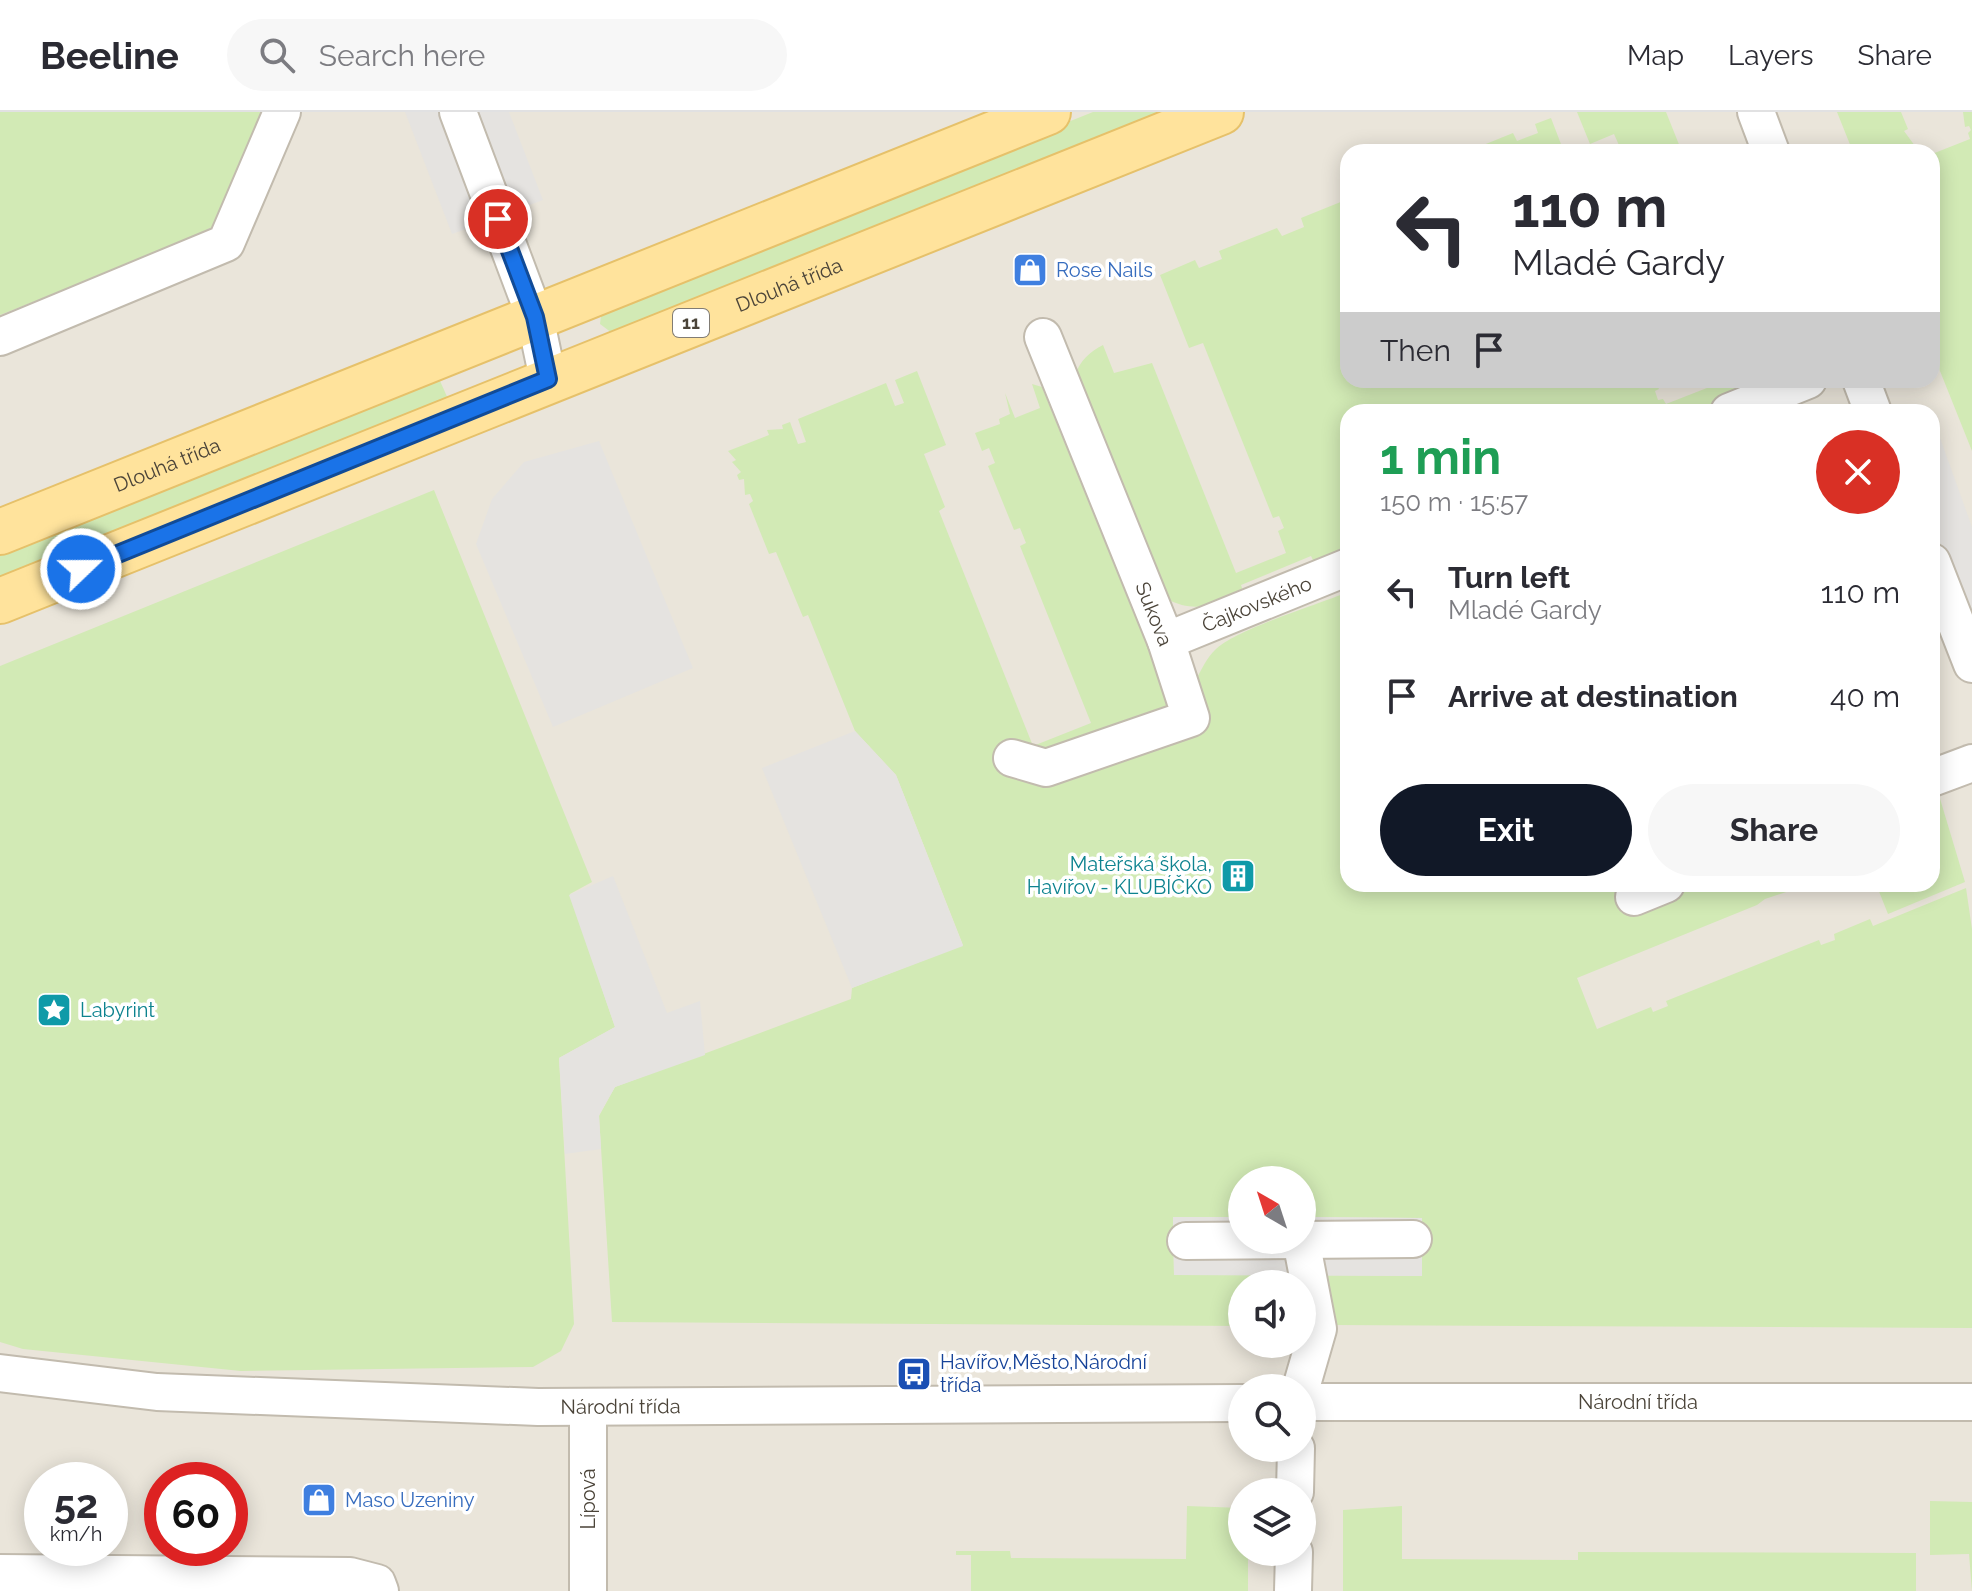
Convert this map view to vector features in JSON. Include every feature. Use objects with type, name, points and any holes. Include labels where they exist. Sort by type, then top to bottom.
[{"type":"main road","name":"Dlouhá třída","points":[[0,532],[1048,112]]},
{"type":"main road","name":"Dlouhá třída","points":[[0,601],[1221,112]]},
{"type":"street","points":[[0,337],[226,243],[282,112]]},
{"type":"street","points":[[458,112],[535,317],[548,379]]},
{"type":"street","points":[[1756,112],[1768,144]]},
{"type":"street","name":"Sukova","points":[[1012,758],[1046,768],[1191,718],[1166,641],[1043,337]]},
{"type":"street","points":[[1749,404],[1788,388]]},
{"type":"street","name":"Čajkovského","points":[[1166,641],[1340,570]]},
{"type":"street","points":[[1940,582],[1972,664]]},
{"type":"street","points":[[1940,775],[1972,763]]},
{"type":"street","points":[[1316,1240],[1413,1239]]},
{"type":"street","points":[[1186,1241],[1228,1241]]},
{"type":"street","points":[[1304,1254],[1318,1329],[1305,1374]]},
{"type":"street","name":"Národní třída","points":[[0,1373],[157,1392],[588,1407],[1228,1403]]},
{"type":"street","name":"Národní třída","points":[[1316,1402],[1972,1402]]},
{"type":"street","name":"Lípová","points":[[588,1407],[588,1591]]},
{"type":"street","points":[[1293,1591],[1294,1566]]},
{"type":"street","points":[[0,1573],[350,1576],[377,1583],[380,1591]]},
{"type":"shaded area","points":[[0,112],[1972,112],[1972,1591],[0,1591]]},
{"type":"shaded area","points":[[405,112],[440,112],[483,223],[452,234]]},
{"type":"shaded area","points":[[473,112],[509,112],[543,200],[511,212]]},
{"type":"shaded area","points":[[1940,438],[1972,527],[1972,627],[1940,543]]},
{"type":"shaded area","points":[[599,441],[693,668],[553,727],[476,544],[492,499],[524,462]]},
{"type":"shaded area","points":[[855,731],[896,775],[963,946],[852,988],[762,768]]},
{"type":"shaded area","points":[[613,876],[667,1013],[700,1001],[705,1055],[615,1087],[599,1115],[601,1149],[565,1154],[559,1058],[615,1027],[569,895]]},
{"type":"shaded area","points":[[1173,1217],[1228,1217],[1228,1254],[1316,1254],[1316,1217],[1422,1218],[1422,1276],[1316,1276],[1316,1270],[1228,1270],[1228,1275],[1174,1275]]},
{"type":"green space","points":[[0,112],[271,112],[216,225],[177,245],[0,315]]},
{"type":"green space","points":[[1093,112],[1164,112],[612,333],[600,324],[602,308]]},
{"type":"green space","points":[[1577,112],[1666,112],[1679,144],[1618,144],[1614,134],[1590,144]]},
{"type":"green space","points":[[1837,112],[1901,112],[1908,129],[1904,131],[1914,144],[1850,144]]},
{"type":"green space","points":[[1963,112],[1972,112],[1972,451],[1940,371],[1940,151],[1970,139],[1968,133],[1971,130],[1969,126],[1965,127]]},
{"type":"green space","points":[[1551,118],[1561,144],[1486,144],[1513,133],[1517,141],[1538,133],[1535,124]]},
{"type":"green space","points":[[1340,202],[1340,388],[1658,388],[1655,391],[1658,400],[1663,399],[1666,404],[1340,404],[1340,556],[1316,566],[1311,556],[1241,585],[1244,594],[1215,604],[1187,606],[1167,599],[1075,375],[1086,357],[1103,345],[1114,373],[1152,363],[1236,573],[1286,553],[1278,531],[1284,528],[1279,516],[1273,518],[1203,343],[1189,348],[1160,275],[1195,260],[1199,268],[1222,259],[1219,251],[1277,228],[1282,236],[1304,227],[1301,218]]},
{"type":"green space","points":[[917,371],[946,445],[924,454],[945,507],[939,511],[1033,746],[1091,723],[1020,546],[1026,543],[1020,528],[1014,530],[988,466],[995,463],[989,448],[982,451],[975,433],[1000,424],[999,419],[1010,414],[1005,393],[1015,418],[1040,408],[1032,384],[1042,387],[1178,722],[1199,673],[1215,650],[1225,642],[1340,595],[1340,892],[1786,892],[1577,978],[1597,1029],[1651,1007],[1653,1012],[1668,1006],[1666,1001],[1819,940],[1821,945],[1835,940],[1834,934],[1870,919],[1873,926],[1966,888],[1972,929],[1972,1328],[1330,1325],[1326,1275],[1422,1276],[1422,1218],[1316,1217],[1316,1166],[1228,1166],[1228,1217],[1173,1218],[1174,1275],[1228,1275],[1228,1326],[612,1322],[599,1116],[615,1087],[851,999],[852,988],[963,945],[896,775],[855,731],[808,615],[803,617],[776,552],[769,554],[749,504],[753,501],[750,494],[745,495],[744,479],[739,480],[737,475],[741,472],[728,451],[769,435],[767,430],[783,429],[782,425],[790,422],[798,444],[806,442],[798,419],[886,383],[895,406],[904,403],[895,380]]},
{"type":"green space","points":[[437,374],[448,399],[0,579],[0,550]]},
{"type":"green space","points":[[1707,388],[1758,388],[1718,404],[1666,404]]},
{"type":"green space","points":[[434,490],[592,882],[570,894],[615,1027],[559,1058],[574,1324],[561,1351],[533,1367],[241,1371],[23,1349],[0,1342],[0,666]]},
{"type":"green space","points":[[1940,799],[1965,882],[1888,914],[1879,892],[1940,892]]},
{"type":"green space","points":[[1930,1501],[1972,1502],[1972,1591],[1969,1554],[1930,1555]]},
{"type":"green space","points":[[1187,1506],[1228,1507],[1228,1566],[1248,1566],[1248,1591],[971,1591],[971,1555],[956,1555],[956,1551],[1010,1551],[1011,1558],[1186,1559]]},
{"type":"green space","points":[[1402,1506],[1402,1559],[1578,1560],[1578,1552],[1916,1553],[1916,1591],[1343,1591],[1343,1510]]},
{"type":"place","name":"Rose Nails","points":[[1030,270]]},
{"type":"place","name":"Mateřská škola, Havířov - KLUBÍČKO","points":[[1238,876]]},
{"type":"place","name":"Labyrint","points":[[54,1010]]},
{"type":"place","name":"Havířov,Město,Národní třída","points":[[914,1374]]},
{"type":"place","name":"Maso Uzeniny","points":[[319,1500]]},
{"type":"route","points":[[81,569],[548,379],[535,317],[498,219]]}]
